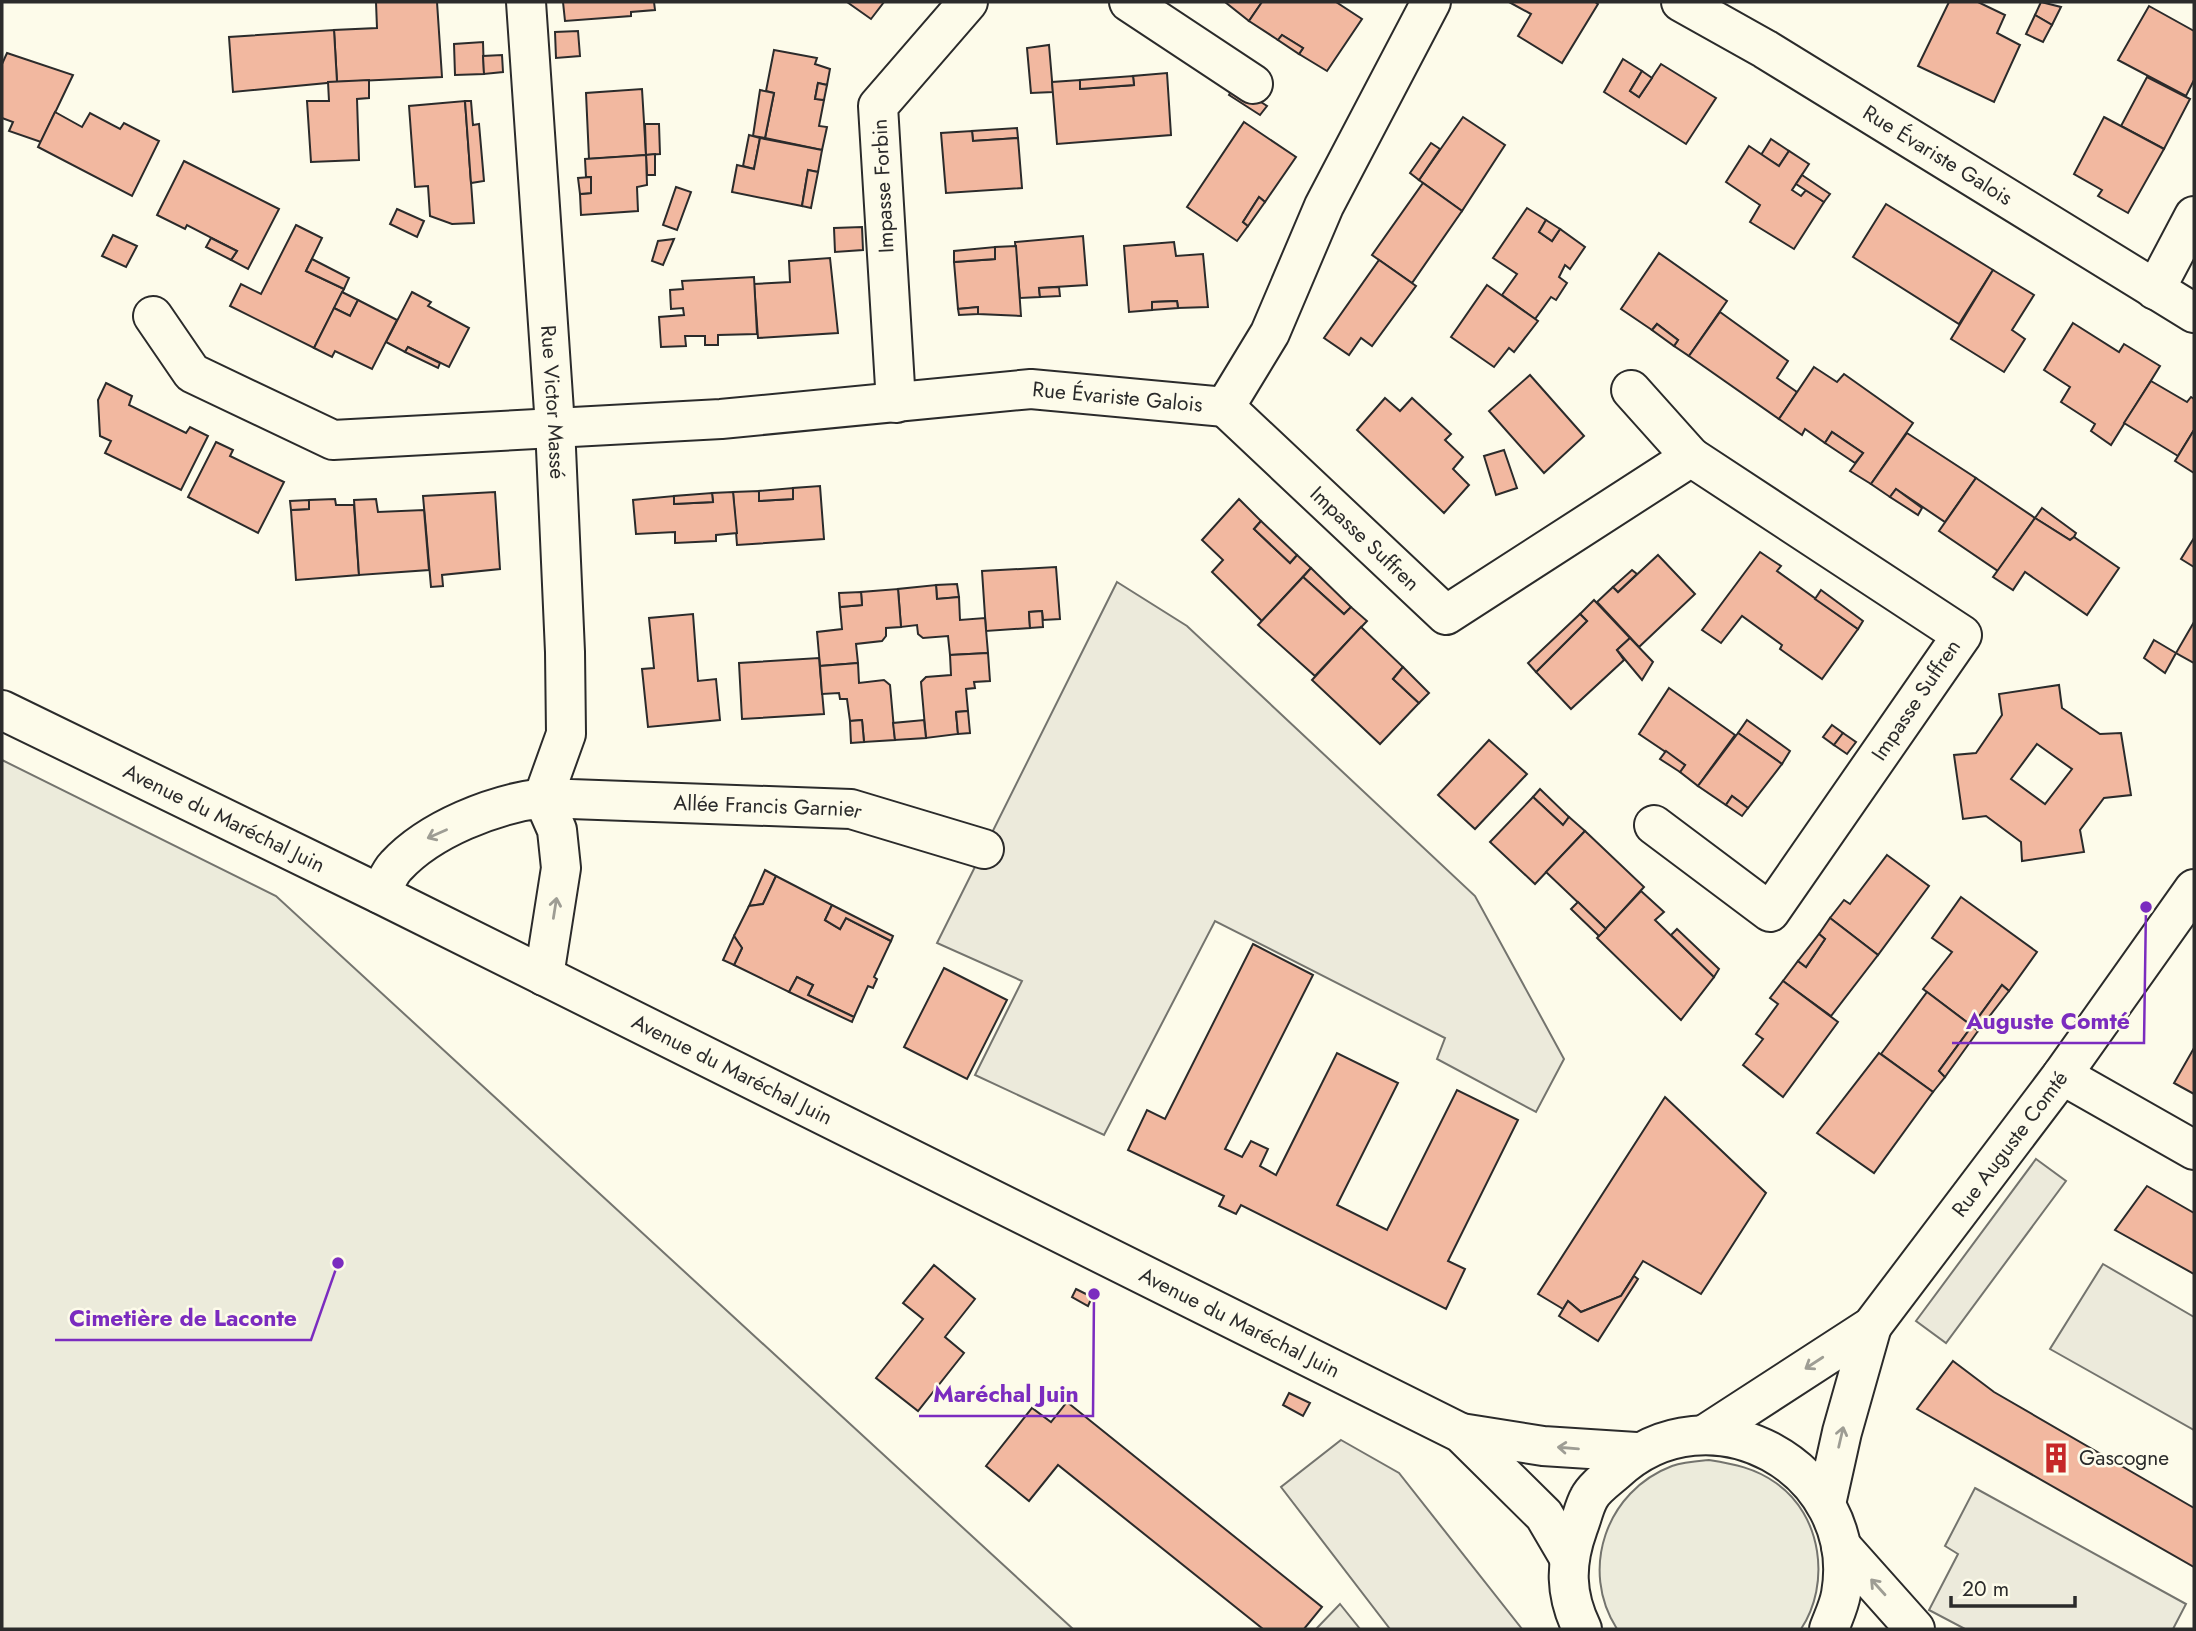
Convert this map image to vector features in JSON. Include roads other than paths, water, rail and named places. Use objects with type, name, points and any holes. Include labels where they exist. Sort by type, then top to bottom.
[{"type":"street","name":"Rue Victor Massé","points":[[526,2],[555,426],[566,734],[543,798]]},
{"type":"street","name":"Impasse Forbin","points":[[896,403],[878,106],[968,2]]},
{"type":"street","points":[[1129,2],[1253,84]]},
{"type":"street","name":"Rue Évariste Galois","points":[[153,316],[192,373],[333,440],[721,419],[1031,389],[1225,407],[1270,333],[1324,206],[1431,2]]},
{"type":"street","name":"Rue Évariste Galois","points":[[1681,2],[1765,49],[2194,313]]},
{"type":"street","points":[[2155,290],[2194,216]]},
{"type":"street","name":"Impasse Suffren","points":[[1631,390],[1691,457],[1962,635],[1770,912],[1654,825]]},
{"type":"street","name":"Impasse Suffren","points":[[1225,407],[1446,615],[1691,457]]},
{"type":"street","name":"Avenue du Maréchal Juin","points":[[2,710],[380,894],[1461,1433],[1543,1446],[1636,1452]]},
{"type":"street","points":[[380,894],[393,868],[422,841],[511,802],[543,798],[557,830],[561,868],[544,976]]},
{"type":"street","name":"Allée Francis Garnier","points":[[543,798],[851,809],[984,849]]},
{"type":"street","name":"Rue Auguste Comté","points":[[1707,1433],[1872,1326],[2062,1075],[2194,889]]},
{"type":"street","points":[[2062,1075],[2194,1150]]},
{"type":"street","name":"Rue Auguste Comté","points":[[1826,1504],[1842,1432],[1872,1326]]},
{"type":"street","name":"Avenue du Maréchal Juin","points":[[1461,1433],[1544,1515],[1568,1556]]},
{"type":"street","points":[[1582,1629],[1571,1606],[1568,1556],[1590,1496],[1636,1452],[1670,1438],[1707,1433],[1754,1442],[1765,1448],[1796,1467],[1826,1504],[1841,1546],[1841,1594],[1829,1629]]},
{"type":"street","points":[[1841,1546],[1915,1629]]},
{"type":"place","name":"Auguste Comté","points":[[2146,907]]},
{"type":"place","name":"Cimetière de Laconte","points":[[338,1263]]},
{"type":"place","name":"Maréchal Juin","points":[[1094,1294]]},
{"type":"place","name":"Gascogne","points":[[2056,1458]]}]
